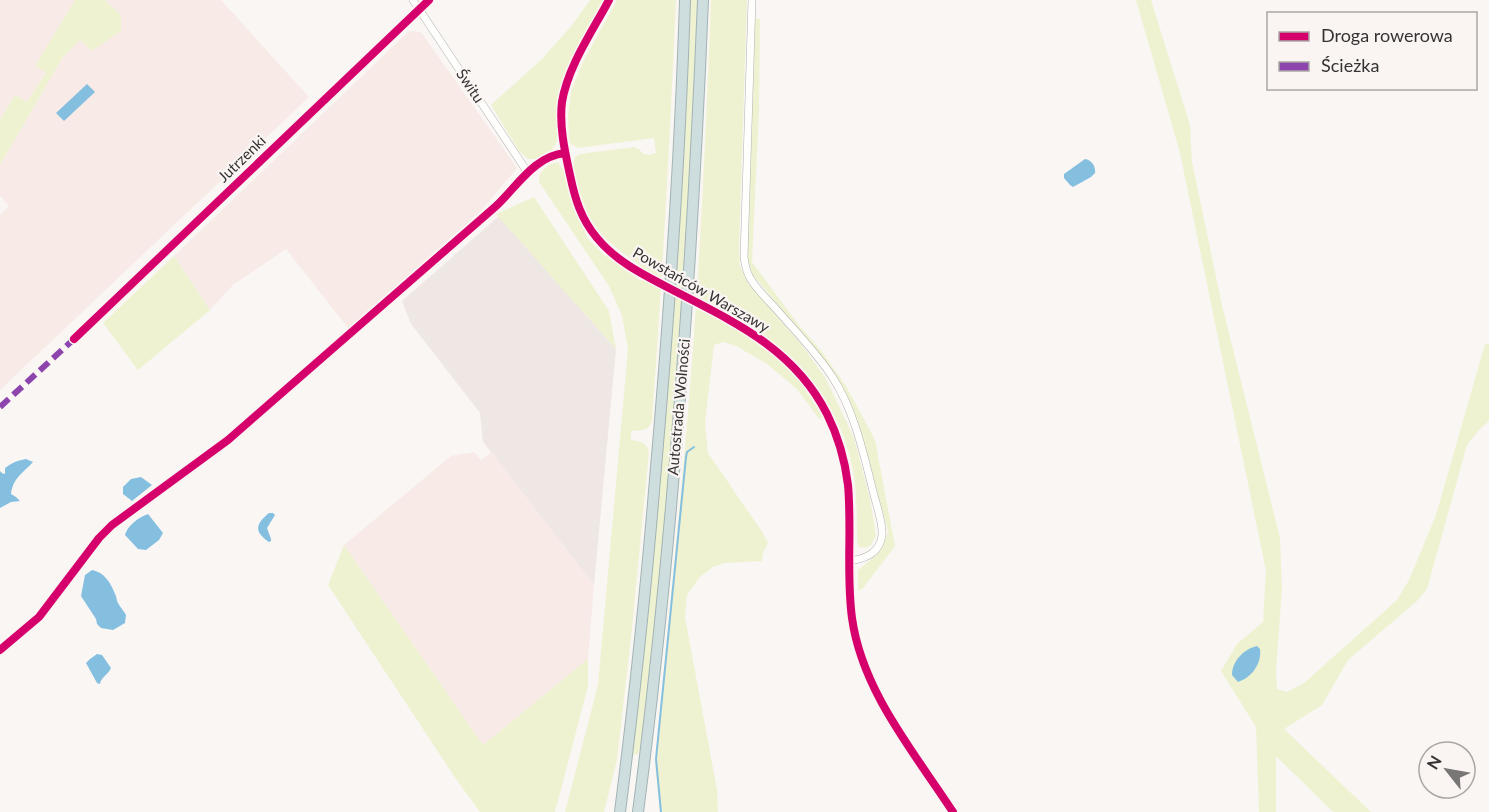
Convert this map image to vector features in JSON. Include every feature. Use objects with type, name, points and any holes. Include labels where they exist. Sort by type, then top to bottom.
[{"type":"highway","name":"Autostrada Wolności","points":[[620,812],[642,623],[663,393],[676,197],[685,0]]},
{"type":"highway","name":"Autostrada Wolności","points":[[638,812],[665,567],[682,382],[695,187],[703,0]]},
{"type":"street","name":"Świtu","points":[[413,0],[528,173]]},
{"type":"street","name":"Jutrzenki","points":[[74,339],[429,0]]},
{"type":"street","name":"Powstańców Warszawy","points":[[609,0],[572,69],[566,86],[562,111],[565,153],[575,198],[585,221],[607,249],[641,273],[757,336],[782,355],[809,386],[827,414],[839,443],[847,476],[852,619],[864,666],[884,708],[953,812]]},
{"type":"street","points":[[752,0],[745,268],[761,293],[823,364],[834,380],[856,429],[879,516],[882,536],[879,545],[870,555],[849,561]]},
{"type":"street","points":[[0,650],[39,617],[99,538],[112,525],[228,440],[495,207],[538,163],[553,155],[565,153]]},
{"type":"shaded area","points":[[0,0],[75,0],[36,66],[46,71],[27,102],[15,95],[0,120]]},
{"type":"shaded area","points":[[105,0],[221,0],[309,97],[0,390],[0,215],[9,206],[0,196],[0,165],[63,57],[80,39],[92,51],[105,41],[121,15]]},
{"type":"shaded area","points":[[409,31],[421,32],[517,168],[481,211],[348,328],[286,249],[233,285],[210,310],[174,256]]},
{"type":"shaded area","points":[[499,216],[616,349],[594,585],[483,442],[480,413],[411,324],[402,301]]},
{"type":"shaded area","points":[[474,452],[481,460],[492,452],[594,585],[588,659],[483,745],[344,545],[451,456]]},
{"type":"green space","points":[[75,0],[105,0],[121,15],[121,31],[92,51],[80,40],[63,57],[0,165],[0,120],[15,95],[27,102],[46,72],[35,66]]},
{"type":"green space","points":[[590,0],[604,0],[566,73],[558,95],[557,142],[552,150],[538,159],[528,159],[519,151],[491,105],[543,58],[573,24]]},
{"type":"green space","points":[[617,0],[676,0],[659,316],[652,421],[646,429],[631,431],[631,440],[645,444],[649,452],[617,760],[604,812],[565,812],[598,685],[628,349],[622,316],[609,286],[539,182],[539,178],[544,169],[558,162],[564,171],[575,211],[588,239],[603,254],[641,281],[641,266],[609,242],[590,219],[573,164],[575,157],[580,154],[634,147],[643,154],[656,153],[654,138],[578,148],[571,144],[569,139],[568,116],[571,91],[583,62]]},
{"type":"green space","points":[[689,0],[699,0],[690,196],[666,522],[642,742],[638,754],[632,755]]},
{"type":"green space","points":[[711,0],[747,0],[740,266],[748,283],[801,344],[825,377],[854,438],[870,499],[876,535],[871,545],[866,548],[859,547],[855,484],[850,458],[838,423],[820,391],[809,376],[783,350],[759,332],[717,307],[717,318],[761,346],[790,371],[823,417],[819,419],[797,389],[767,364],[736,346],[723,342],[714,345],[705,423],[708,453],[768,543],[762,561],[724,563],[713,567],[700,577],[687,595],[685,617],[717,790],[718,812],[660,812],[655,765],[693,349]]},
{"type":"green space","points":[[1136,0],[1151,0],[1190,125],[1192,162],[1222,305],[1280,538],[1282,588],[1276,671],[1277,689],[1287,692],[1304,683],[1397,600],[1409,580],[1436,515],[1485,344],[1489,344],[1489,421],[1467,445],[1427,589],[1417,601],[1348,660],[1322,705],[1284,729],[1371,812],[1333,812],[1276,756],[1276,812],[1259,812],[1256,727],[1221,671],[1237,644],[1263,622],[1266,571],[1180,153]]},
{"type":"green space","points":[[755,19],[760,19],[759,111],[752,262],[846,386],[875,440],[895,546],[863,588],[858,591],[858,570],[877,554],[888,531],[852,408],[829,366],[752,274],[747,257]]},
{"type":"green space","points":[[534,197],[609,311],[616,349],[496,214]]},
{"type":"green space","points":[[174,256],[210,310],[138,370],[103,323]]},
{"type":"green space","points":[[344,545],[483,745],[588,659],[588,686],[555,812],[480,812],[328,585]]},
{"type":"water","points":[[87,84],[95,92],[64,121],[56,113]]},
{"type":"water","points":[[1085,159],[1093,164],[1095,173],[1073,187],[1064,178],[1064,174]]},
{"type":"water","points":[[26,459],[33,462],[16,480],[11,494],[20,501],[11,502],[0,508],[0,471],[5,474],[7,466]]},
{"type":"water","points":[[141,477],[152,485],[132,501],[123,494],[123,487],[131,479]]},
{"type":"water","points":[[269,513],[275,515],[267,528],[271,539],[269,542],[260,534],[258,528]]},
{"type":"water","points":[[148,514],[163,533],[159,540],[146,550],[138,549],[125,535],[134,522]]},
{"type":"water","points":[[92,570],[100,573],[109,582],[117,602],[126,615],[125,623],[113,630],[101,628],[97,624],[81,596],[85,575]]},
{"type":"water","points":[[1257,646],[1260,649],[1258,665],[1248,677],[1238,682],[1232,675],[1236,660],[1243,653]]},
{"type":"water","points":[[97,654],[102,655],[111,668],[100,684],[97,683],[86,663]]},
{"type":"waterway","points":[[661,812],[656,759],[686,457],[687,452],[694,447]]},
{"type":"marked path","points":[[0,407],[74,339]]},
{"type":"cycle path","points":[[74,339],[429,0]]},
{"type":"cycle path","points":[[609,0],[569,75],[562,102],[564,148],[579,208],[597,238],[620,259],[646,276],[712,310],[757,337],[777,352],[813,390],[834,431],[847,476],[850,601],[858,645],[878,696],[953,812]]},
{"type":"cycle path","points":[[0,650],[39,617],[99,538],[112,525],[228,440],[495,207],[535,166],[554,155],[565,153]]}]
